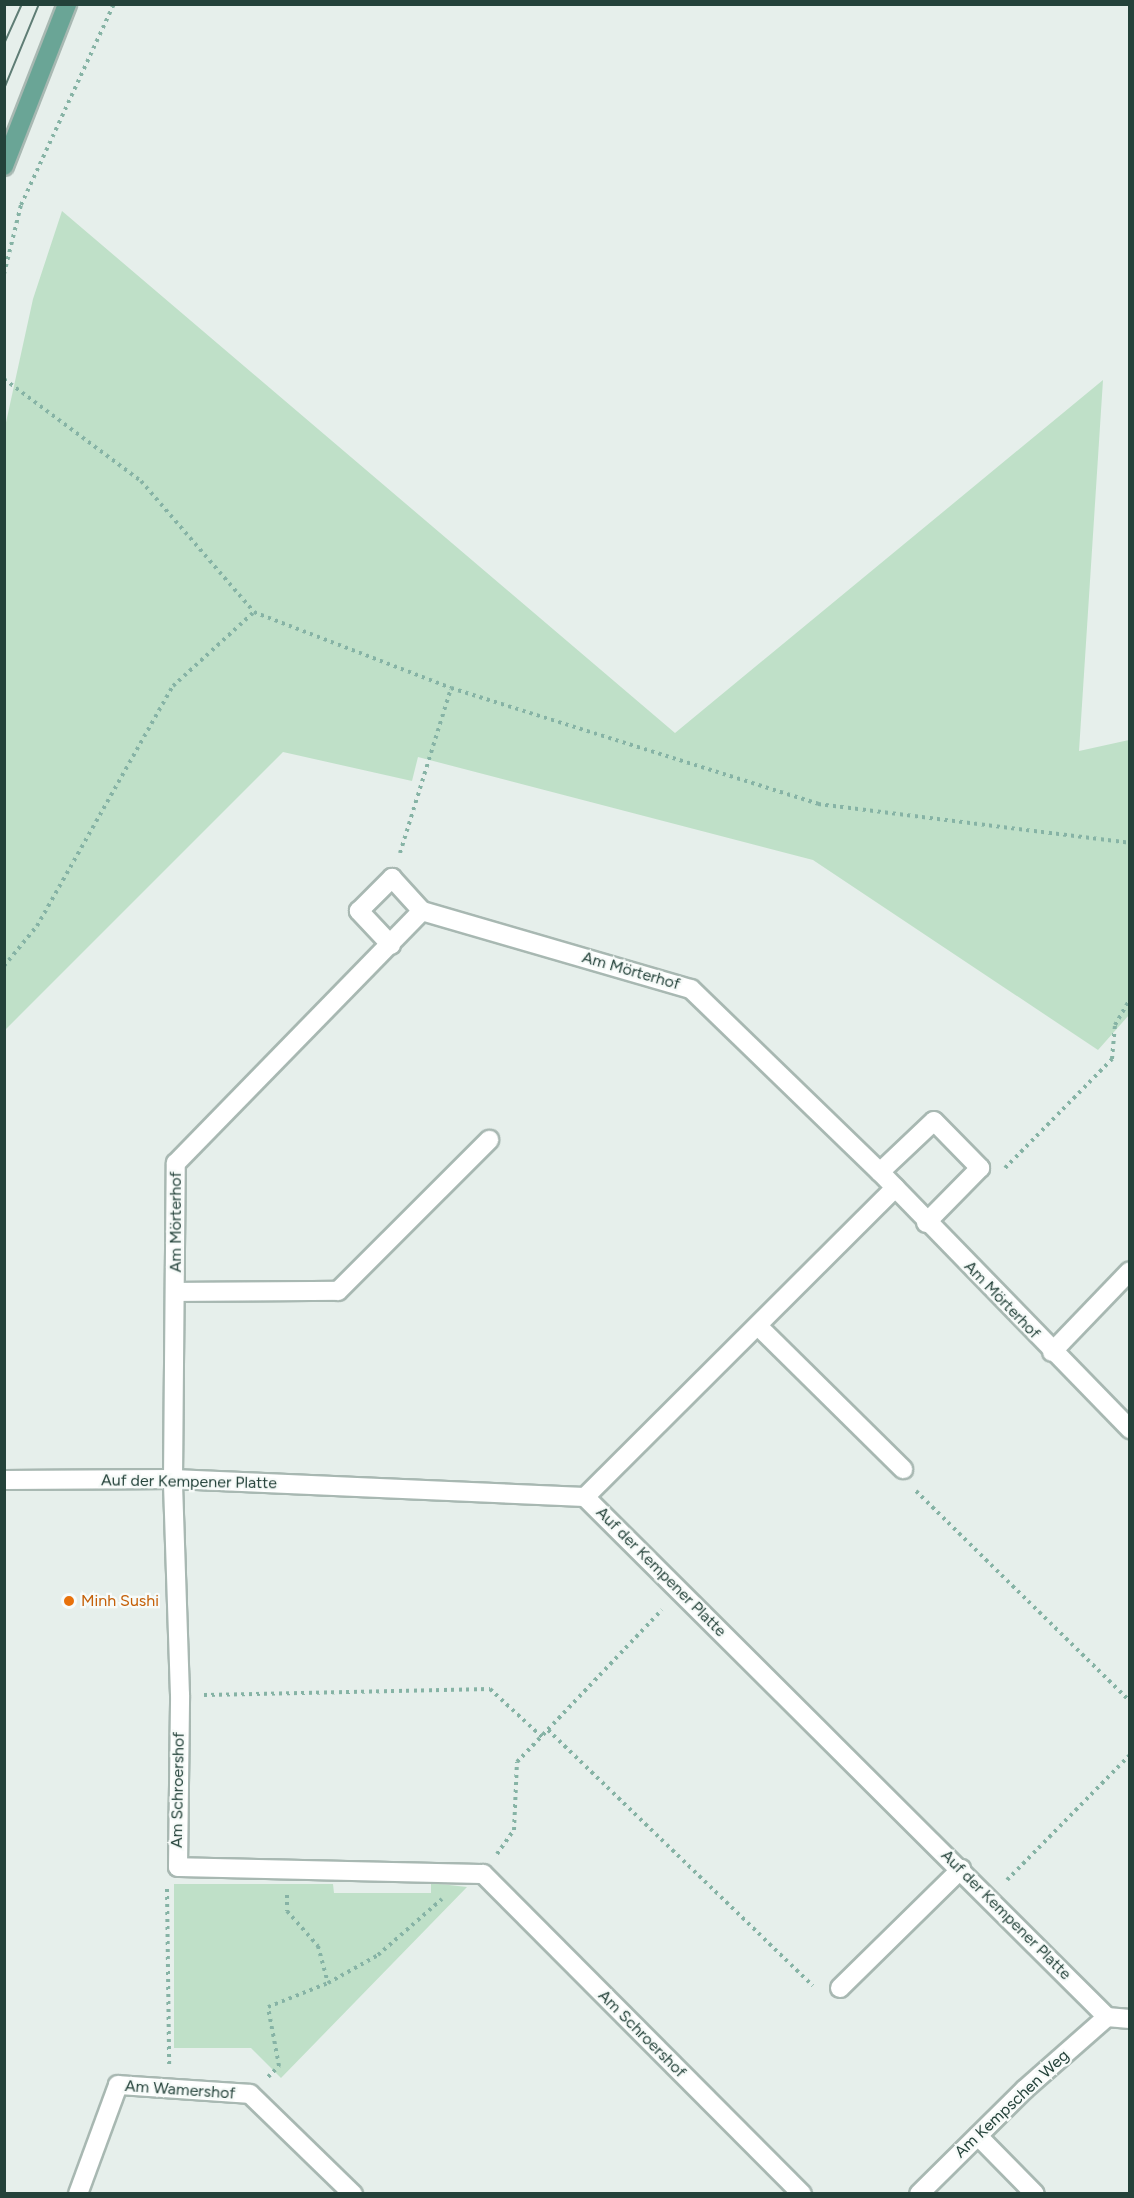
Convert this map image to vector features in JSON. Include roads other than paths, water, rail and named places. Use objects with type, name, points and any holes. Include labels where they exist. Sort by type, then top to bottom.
[{"type":"main road","points":[[4,166],[67,4]]},
{"type":"street","points":[[391,945],[359,911],[392,878],[422,911]]},
{"type":"street","name":"Am Mörterhof","points":[[173,1479],[177,1292],[176,1163],[422,911],[691,989],[896,1188],[926,1223],[1130,1429]]},
{"type":"street","points":[[880,1172],[934,1121],[980,1168],[926,1223]]},
{"type":"street","points":[[177,1292],[338,1291],[489,1140]]},
{"type":"street","points":[[585,1497],[896,1188]]},
{"type":"street","name":"Am Mörterhof","points":[[1052,1352],[1130,1271]]},
{"type":"street","points":[[758,1326],[903,1468]]},
{"type":"street","name":"Auf der Kempener Platte","points":[[4,1480],[173,1479],[585,1497],[961,1869],[1107,2017]]},
{"type":"street","name":"Am Schroershof","points":[[173,1479],[180,1695],[178,1867],[483,1874],[802,2193]]},
{"type":"street","points":[[840,1988],[961,1869]]},
{"type":"street","points":[[1107,2017],[1130,2019]]},
{"type":"street","name":"Am Kempschen Weg","points":[[919,2193],[1107,2017]]},
{"type":"street","name":"Am Wamershof","points":[[78,2193],[118,2085],[250,2094],[353,2193]]},
{"type":"street","points":[[978,2136],[1035,2193]]},
{"type":"tram line","points":[[4,44],[22,4]]},
{"type":"tram line","points":[[4,89],[39,4]]},
{"type":"place","name":"Minh Sushi","points":[[69,1601]]}]
